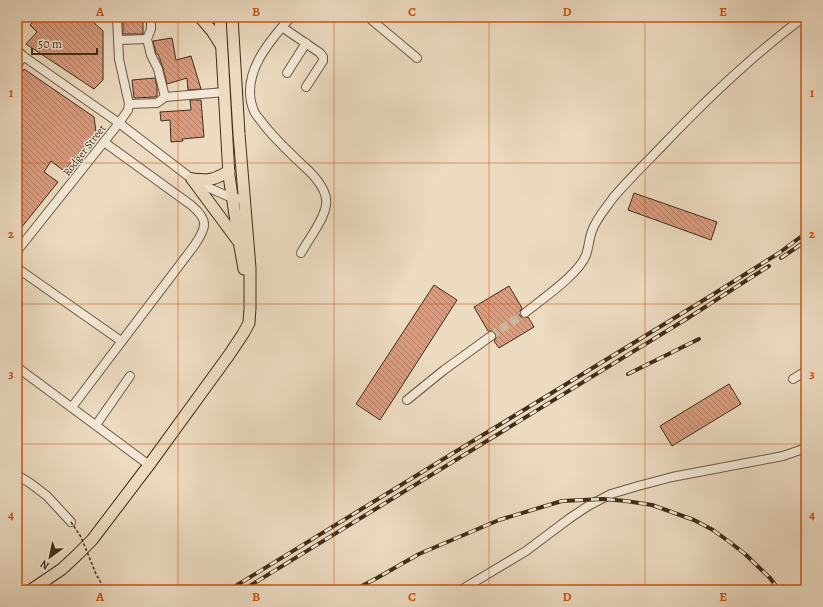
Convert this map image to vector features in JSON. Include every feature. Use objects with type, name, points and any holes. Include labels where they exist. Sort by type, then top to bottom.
[{"type":"main road","points":[[200,17],[212,31],[222,47]]},
{"type":"main road","points":[[220,17],[229,171],[239,242],[247,284],[250,290]]},
{"type":"main road","points":[[31,590],[62,569],[92,540],[229,355],[249,322],[250,268],[239,134],[232,17]]},
{"type":"main road","points":[[192,179],[210,180],[229,171]]},
{"type":"main road","points":[[192,179],[239,242]]},
{"type":"street","points":[[117,17],[119,60],[130,104],[128,110],[119,123],[192,179],[232,198],[244,199]]},
{"type":"street","points":[[151,17],[151,29],[147,39],[151,55],[158,69],[165,97]]},
{"type":"street","points":[[291,17],[257,62],[251,79],[250,97],[254,112],[268,130],[316,178],[325,193],[326,204],[322,217],[300,253]]},
{"type":"street","points":[[368,17],[417,58]]},
{"type":"street","points":[[525,313],[574,273],[586,255],[592,231],[614,197],[677,130],[734,74],[804,17]]},
{"type":"street","points":[[282,27],[320,53],[323,57],[323,61],[306,87]]},
{"type":"street","points":[[118,40],[147,39]]},
{"type":"street","points":[[287,73],[306,43]]},
{"type":"street","points":[[17,66],[20,53]]},
{"type":"street","name":"Rodger Street","points":[[17,252],[119,123],[20,53]]},
{"type":"street","points":[[130,104],[157,103],[165,97],[225,92]]},
{"type":"street","points":[[72,406],[194,246],[202,235],[205,225],[199,212],[191,205],[104,142]]},
{"type":"street","points":[[17,268],[121,341]]},
{"type":"street","points":[[407,400],[444,370],[491,336]]},
{"type":"street","points":[[17,366],[149,464]]},
{"type":"street","points":[[793,379],[806,371]]},
{"type":"street","points":[[96,425],[130,376]]},
{"type":"street","points":[[461,590],[526,551],[588,506],[611,494],[672,477],[783,456],[806,448]]},
{"type":"street","points":[[17,475],[30,482],[47,496],[71,522]]},
{"type":"path","points":[[71,522],[81,537],[96,574],[105,590]]},
{"type":"building","points":[[38,17],[97,17],[92,21],[103,31],[103,80],[94,89],[26,44],[37,32],[30,25]]},
{"type":"building","points":[[123,17],[143,17],[143,34],[123,34]]},
{"type":"building","points":[[172,38],[176,60],[191,56],[201,89],[188,90],[187,78],[167,84],[153,41]]},
{"type":"building","points":[[24,69],[94,117],[96,132],[64,171],[51,161],[44,172],[58,182],[17,233],[17,79]]},
{"type":"building","points":[[155,78],[157,96],[134,98],[132,80]]},
{"type":"building","points":[[190,100],[201,100],[204,137],[182,139],[183,141],[171,142],[170,120],[161,121],[160,112],[191,110]]},
{"type":"building","points":[[634,193],[717,222],[711,240],[628,210]]},
{"type":"building","points":[[434,285],[457,300],[380,420],[356,404]]},
{"type":"building","points":[[509,286],[522,308],[520,311],[520,316],[523,318],[528,317],[534,327],[499,348],[494,341],[496,338],[496,333],[493,331],[488,331],[474,307]]},
{"type":"building","points":[[729,384],[741,404],[672,446],[660,426]]},
{"type":"tunnel","points":[[491,336],[525,313]]},
{"type":"railway","points":[[229,590],[712,295],[779,253],[806,233]]},
{"type":"railway","points":[[781,258],[806,241]]},
{"type":"railway","points":[[243,590],[688,318],[769,266]]},
{"type":"railway","points":[[628,374],[699,339]]},
{"type":"railway","points":[[354,590],[419,554],[499,520],[562,501],[603,499],[652,505],[694,520],[713,530],[745,554],[770,578],[779,590]]}]
